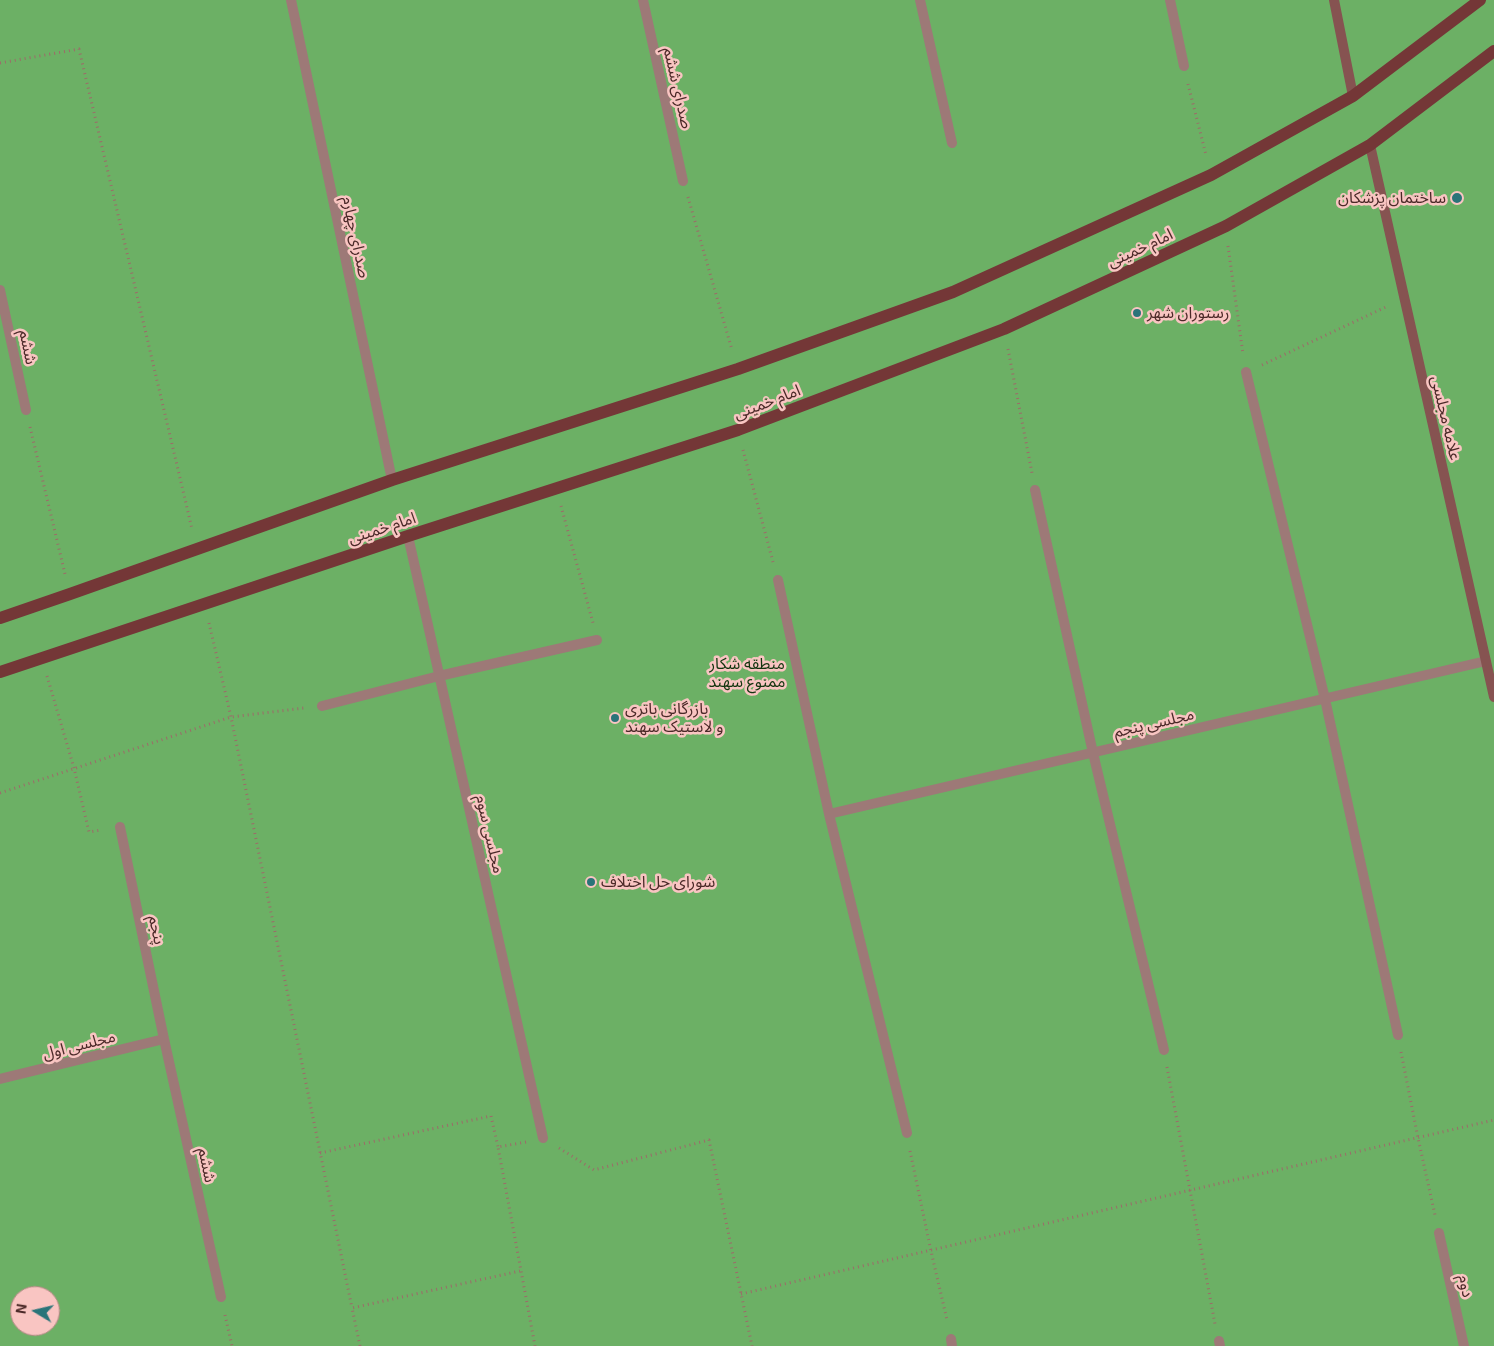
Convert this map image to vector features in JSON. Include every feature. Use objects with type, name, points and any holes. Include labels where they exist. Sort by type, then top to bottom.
[{"type":"main road","points":[[0,618],[392,480],[738,369],[953,292],[1210,176],[1353,96],[1480,0]]},
{"type":"main road","name":"امام خمینی","points":[[0,672],[408,536],[738,430],[1004,329],[1226,226],[1370,145],[1494,51]]},
{"type":"street","name":"صدرای چهارم","points":[[291,0],[392,480]]},
{"type":"street","points":[[920,0],[952,143]]},
{"type":"street","points":[[1170,0],[1184,66]]},
{"type":"street","points":[[1334,0],[1353,96]]},
{"type":"street","name":"صدرای ششم","points":[[646,1],[684,181]]},
{"type":"street","name":"علامه مجلسی","points":[[1370,145],[1494,697]]},
{"type":"street","name":"ششم","points":[[0,290],[26,410]]},
{"type":"street","points":[[1246,372],[1324,699],[1398,1035]]},
{"type":"street","points":[[1035,490],[1093,753],[1164,1050]]},
{"type":"street","name":"مجلسی سوم","points":[[408,536],[543,1138]]},
{"type":"street","points":[[778,580],[829,814],[907,1133]]},
{"type":"street","points":[[322,706],[440,676],[597,640]]},
{"type":"street","name":"مجلسی پنجم","points":[[829,814],[1486,661]]},
{"type":"street","name":"پنجم","points":[[120,827],[164,1039]]},
{"type":"street","name":"ششم","points":[[164,1039],[221,1297]]},
{"type":"street","name":"مجلسی اول","points":[[0,1079],[164,1039]]},
{"type":"street","name":"دوم","points":[[1439,1233],[1464,1346]]},
{"type":"path","points":[[0,63],[79,49],[197,549]]},
{"type":"path","points":[[1184,66],[1210,176]]},
{"type":"path","points":[[684,181],[738,369]]},
{"type":"path","points":[[1226,226],[1246,372],[1404,298]]},
{"type":"path","points":[[1004,329],[1035,490]]},
{"type":"path","points":[[26,410],[70,594]]},
{"type":"path","points":[[738,430],[778,580]]},
{"type":"path","points":[[556,489],[597,640]]},
{"type":"path","points":[[204,604],[231,717],[360,1346]]},
{"type":"path","points":[[42,658],[74,768],[89,832],[120,827]]},
{"type":"path","points":[[0,793],[231,717],[322,706]]},
{"type":"path","points":[[1398,1035],[1439,1233]]},
{"type":"path","points":[[1164,1050],[1219,1344]]},
{"type":"path","points":[[320,1153],[491,1116],[535,1346]]},
{"type":"path","points":[[741,1294],[1494,1120]]},
{"type":"path","points":[[907,1133],[930,1250],[952,1342]]},
{"type":"path","points":[[498,1147],[543,1138],[594,1170],[709,1140],[752,1346]]},
{"type":"path","points":[[352,1308],[520,1271]]},
{"type":"path","points":[[221,1297],[232,1346]]},
{"type":"green space","name":"منطقه شکار ممنوع سهند","points":[[0,0],[1494,0],[1494,1346],[0,1346]]},
{"type":"place","name":"ساختمان پزشکان","points":[[1457,198]]},
{"type":"place","name":"رستوران شهر","points":[[1137,313]]},
{"type":"place","name":"بازرگانی باتری و لاستیک سهند","points":[[615,718]]},
{"type":"place","name":"شورای حل اختلاف","points":[[591,882]]}]
